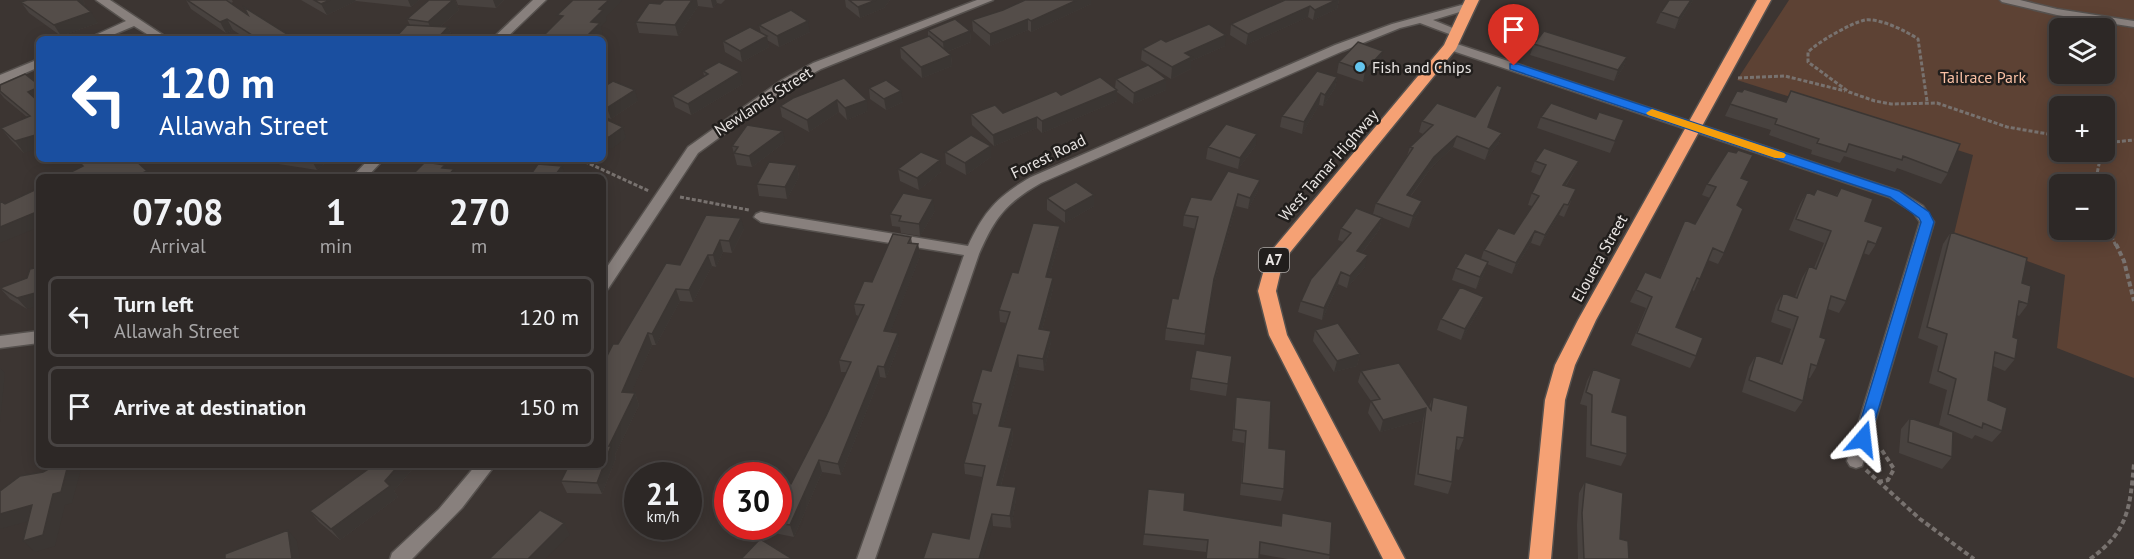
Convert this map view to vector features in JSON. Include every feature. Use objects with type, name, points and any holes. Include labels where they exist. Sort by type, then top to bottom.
[{"type":"highway","name":"Elouera Street","points":[[1540,559],[1555,400],[1565,364],[1764,0]]},
{"type":"highway","name":"West Tamar Highway","points":[[1394,559],[1288,358],[1270,313],[1267,291],[1274,259],[1322,198],[1413,96],[1454,40],[1470,3]]},
{"type":"street","points":[[102,0],[158,36]]},
{"type":"street","points":[[501,36],[540,0]]},
{"type":"street","name":"Newlands Street","points":[[606,280],[693,150],[786,83],[817,66],[987,0]]},
{"type":"street","points":[[2006,0],[2057,12],[2134,24]]},
{"type":"street","name":"Forest Road","points":[[866,559],[973,252],[985,224],[995,210],[1012,194],[1036,180],[1339,48],[1470,3]]},
{"type":"street","points":[[1418,20],[1440,25],[1454,40],[1694,126],[1894,194],[1918,209],[1927,222],[1856,461]]},
{"type":"street","points":[[100,36],[135,21]]},
{"type":"street","points":[[0,80],[36,64]]},
{"type":"street","points":[[362,174],[374,162]]},
{"type":"street","points":[[761,217],[973,252]]},
{"type":"street","points":[[0,342],[36,337]]},
{"type":"street","points":[[399,559],[432,529],[472,485],[484,468]]},
{"type":"path","points":[[1849,92],[1808,62],[1809,48],[1866,20],[1901,27],[1918,39],[1927,101]]},
{"type":"path","points":[[1735,78],[1785,76],[1884,103],[1927,101],[1955,107],[2007,127],[2049,134]]},
{"type":"path","points":[[2115,143],[2134,140]]},
{"type":"path","points":[[586,162],[649,191]]},
{"type":"path","points":[[663,195],[764,213],[761,217]]},
{"type":"path","points":[[2114,240],[2124,261],[2134,301]]},
{"type":"path","points":[[1878,482],[1888,480],[1893,469],[1892,461],[1881,449]]},
{"type":"path","points":[[1856,461],[1878,482],[1974,559]]},
{"type":"path","points":[[2091,559],[2108,549],[2121,533],[2130,511],[2134,465]]},
{"type":"green space","name":"Tailrace Park","points":[[1789,0],[2134,0],[2134,378],[2057,348],[2065,275],[1954,234],[1973,155],[1737,80]]},
{"type":"building","points":[[77,0],[91,12],[54,25],[21,2]]},
{"type":"building","points":[[187,0],[226,0],[248,15],[244,7],[290,36],[253,36],[227,19],[220,22]]},
{"type":"building","points":[[314,0],[330,0],[321,4]]},
{"type":"building","points":[[429,0],[453,0],[428,22],[407,19]]},
{"type":"building","points":[[573,0],[609,0],[599,9],[603,10],[591,22],[600,23],[587,36],[543,36],[563,16],[557,15]]},
{"type":"building","points":[[664,0],[692,0],[675,25],[636,22],[649,3],[660,4]]},
{"type":"building","points":[[849,0],[876,0],[858,7]]},
{"type":"building","points":[[1025,0],[1077,0],[1031,21],[1028,19],[990,34],[972,20],[1003,10]]},
{"type":"building","points":[[1285,0],[1336,0],[1315,10],[1310,6],[1248,34],[1231,24]]},
{"type":"building","points":[[1669,0],[1691,0],[1679,18],[1661,12]]},
{"type":"building","points":[[791,10],[808,21],[777,36],[759,25]]},
{"type":"building","points":[[955,19],[970,31],[943,42],[928,30]]},
{"type":"building","points":[[1209,24],[1226,35],[1185,53],[1192,57],[1172,67],[1142,49],[1161,39],[1166,42]]},
{"type":"building","points":[[407,25],[448,27],[440,36],[397,36]]},
{"type":"building","points":[[750,27],[767,36],[740,51],[723,41]]},
{"type":"building","points":[[1544,31],[1627,57],[1618,70],[1534,44]]},
{"type":"building","points":[[929,36],[951,55],[921,67],[900,47]]},
{"type":"building","points":[[1358,42],[1383,51],[1365,71],[1339,62]]},
{"type":"building","points":[[719,62],[740,72],[688,104],[672,96],[708,74],[703,71]]},
{"type":"building","points":[[1148,65],[1166,79],[1134,93],[1116,79]]},
{"type":"building","points":[[1317,71],[1337,77],[1325,95],[1321,93],[1304,122],[1282,116]]},
{"type":"building","points":[[25,74],[36,83],[36,88],[28,92],[36,99],[36,135],[15,141],[1,128],[30,116],[0,91],[0,85]]},
{"type":"building","points":[[1100,77],[1117,90],[1042,121],[1037,117],[993,135],[971,114],[995,105],[1003,113],[1056,91],[1061,95]]},
{"type":"building","points":[[844,78],[867,100],[845,108],[837,100],[807,120],[780,106],[793,98]]},
{"type":"building","points":[[886,80],[901,91],[884,99],[869,88]]},
{"type":"building","points":[[613,81],[635,90],[607,108],[606,85]]},
{"type":"building","points":[[1497,85],[1502,87],[1488,127],[1502,133],[1489,149],[1457,136],[1434,157],[1407,195],[1422,201],[1413,216],[1376,203],[1413,148],[1410,147],[1433,125],[1422,121],[1437,103],[1475,117]]},
{"type":"building","points":[[1744,89],[1786,102],[1791,91],[1960,144],[1948,173],[1903,156],[1902,160],[1849,144],[1846,152],[1817,143],[1819,139],[1775,124],[1777,119],[1730,104],[1737,91],[1742,92]]},
{"type":"building","points":[[1551,103],[1596,119],[1599,112],[1624,120],[1615,141],[1541,117]]},
{"type":"building","points":[[606,119],[623,127],[606,138]]},
{"type":"building","points":[[1226,124],[1257,134],[1240,158],[1208,147]]},
{"type":"building","points":[[747,125],[783,131],[749,156],[734,153],[738,147],[732,146]]},
{"type":"building","points":[[971,135],[991,146],[965,163],[945,152]]},
{"type":"building","points":[[1544,148],[1579,161],[1563,185],[1576,189],[1568,205],[1564,204],[1545,235],[1535,231],[1516,263],[1484,250],[1498,228],[1514,234],[1539,196],[1532,193],[1546,165],[1535,161]]},
{"type":"building","points":[[1738,150],[1753,155],[1741,178],[1749,181],[1737,205],[1743,209],[1724,253],[1713,248],[1676,327],[1703,338],[1696,356],[1637,333],[1652,297],[1636,290],[1645,272],[1660,278],[1685,220],[1695,224],[1716,187],[1707,184],[1728,151],[1736,153]]},
{"type":"building","points":[[921,152],[940,160],[917,178],[898,169]]},
{"type":"building","points":[[79,162],[137,162],[147,171],[140,174],[67,174],[83,166]]},
{"type":"building","points":[[425,162],[445,165],[442,168],[454,169],[450,174],[413,174]]},
{"type":"building","points":[[769,162],[797,165],[785,187],[757,184]]},
{"type":"building","points":[[538,164],[562,166],[556,174],[531,174]]},
{"type":"building","points":[[1228,171],[1260,180],[1250,198],[1238,194],[1214,279],[1205,334],[1166,328],[1172,298],[1178,299],[1198,217],[1184,215],[1191,197],[1211,200]]},
{"type":"building","points":[[1076,182],[1094,195],[1065,211],[1047,198]]},
{"type":"building","points":[[1841,188],[1873,199],[1865,221],[1883,227],[1876,244],[1868,241],[1846,301],[1831,296],[1820,337],[1826,339],[1817,366],[1811,364],[1803,401],[1749,380],[1756,355],[1782,364],[1798,317],[1778,310],[1783,293],[1797,298],[1809,266],[1816,269],[1831,231],[1796,219],[1807,192],[1814,195],[1817,189],[1837,196]]},
{"type":"building","points":[[36,189],[36,212],[0,227],[0,201],[5,204]]},
{"type":"building","points":[[903,193],[933,199],[919,224],[899,221],[901,216],[890,214]]},
{"type":"building","points":[[1356,208],[1382,218],[1357,251],[1368,255],[1350,276],[1341,272],[1324,308],[1301,301],[1311,279],[1351,233],[1341,228]]},
{"type":"building","points":[[706,215],[741,218],[729,241],[720,240],[713,255],[708,255],[689,290],[676,289],[652,334],[648,333],[622,392],[635,393],[609,446],[611,446],[606,459],[606,358],[613,344],[618,344],[666,263],[680,265]]},
{"type":"building","points":[[1033,223],[1060,226],[1046,277],[1053,278],[1039,329],[1051,331],[1043,359],[1018,355],[999,426],[1012,428],[997,485],[1016,487],[1010,516],[992,514],[979,559],[923,559],[932,532],[969,539],[985,466],[964,463],[981,404],[972,402],[982,369],[991,371],[1010,312],[999,310],[1012,272],[1018,273]]},
{"type":"building","points":[[1951,232],[2027,258],[2022,283],[2031,286],[2028,304],[2019,301],[2013,337],[2018,339],[2015,359],[1995,352],[1988,400],[2007,408],[2002,431],[1983,423],[1982,428],[1948,414],[1956,379],[1938,371],[1947,334],[1927,327]]},
{"type":"building","points":[[893,234],[911,237],[908,243],[918,244],[884,331],[898,333],[884,367],[878,366],[838,464],[819,460],[792,521],[792,482],[851,362],[839,360],[864,305],[854,304],[864,281],[872,282]]},
{"type":"building","points":[[1465,253],[1488,262],[1480,277],[1456,268]]},
{"type":"building","points":[[36,268],[36,293],[17,298],[0,288],[27,278],[30,269]]},
{"type":"building","points":[[1460,287],[1484,297],[1465,329],[1441,319]]},
{"type":"building","points":[[1338,323],[1360,354],[1337,361],[1315,330]]},
{"type":"building","points":[[1196,350],[1232,356],[1228,384],[1191,378]]},
{"type":"building","points":[[1399,363],[1431,410],[1433,397],[1468,406],[1464,438],[1457,437],[1452,482],[1418,474],[1426,408],[1383,420],[1371,401],[1380,399],[1361,371]]},
{"type":"building","points":[[1593,369],[1621,379],[1612,412],[1627,416],[1627,454],[1591,445],[1592,395],[1586,392]]},
{"type":"building","points":[[1236,397],[1271,401],[1269,448],[1286,450],[1284,489],[1242,483],[1246,431],[1234,429]]},
{"type":"building","points":[[1910,418],[1953,432],[1952,457],[1908,442]]},
{"type":"building","points":[[50,468],[67,468],[61,492],[53,494],[43,535],[23,541],[32,505],[0,514],[0,491],[20,476],[43,472]]},
{"type":"building","points":[[370,468],[396,468],[385,481],[390,486],[331,529],[310,511]]},
{"type":"building","points":[[568,468],[603,468],[597,483],[561,481]]},
{"type":"building","points":[[1585,482],[1623,493],[1620,539],[1628,541],[1629,559],[1584,559],[1582,513]]},
{"type":"building","points":[[1148,489],[1185,493],[1184,510],[1281,526],[1282,513],[1332,522],[1330,555],[1260,542],[1259,559],[1206,559],[1208,540],[1144,534]]},
{"type":"building","points":[[540,510],[564,523],[528,559],[489,559]]},
{"type":"building","points":[[288,530],[292,559],[225,559],[225,554]]},
{"type":"building","points":[[759,540],[791,558],[790,559],[741,559]]},
{"type":"slow traffic","points":[[1652,113],[1780,155]]},
{"type":"place","name":"Fish and Chips","points":[[1360,67]]},
{"type":"route","points":[[1514,66],[1894,194],[1925,215],[1927,222],[1863,439]]}]
